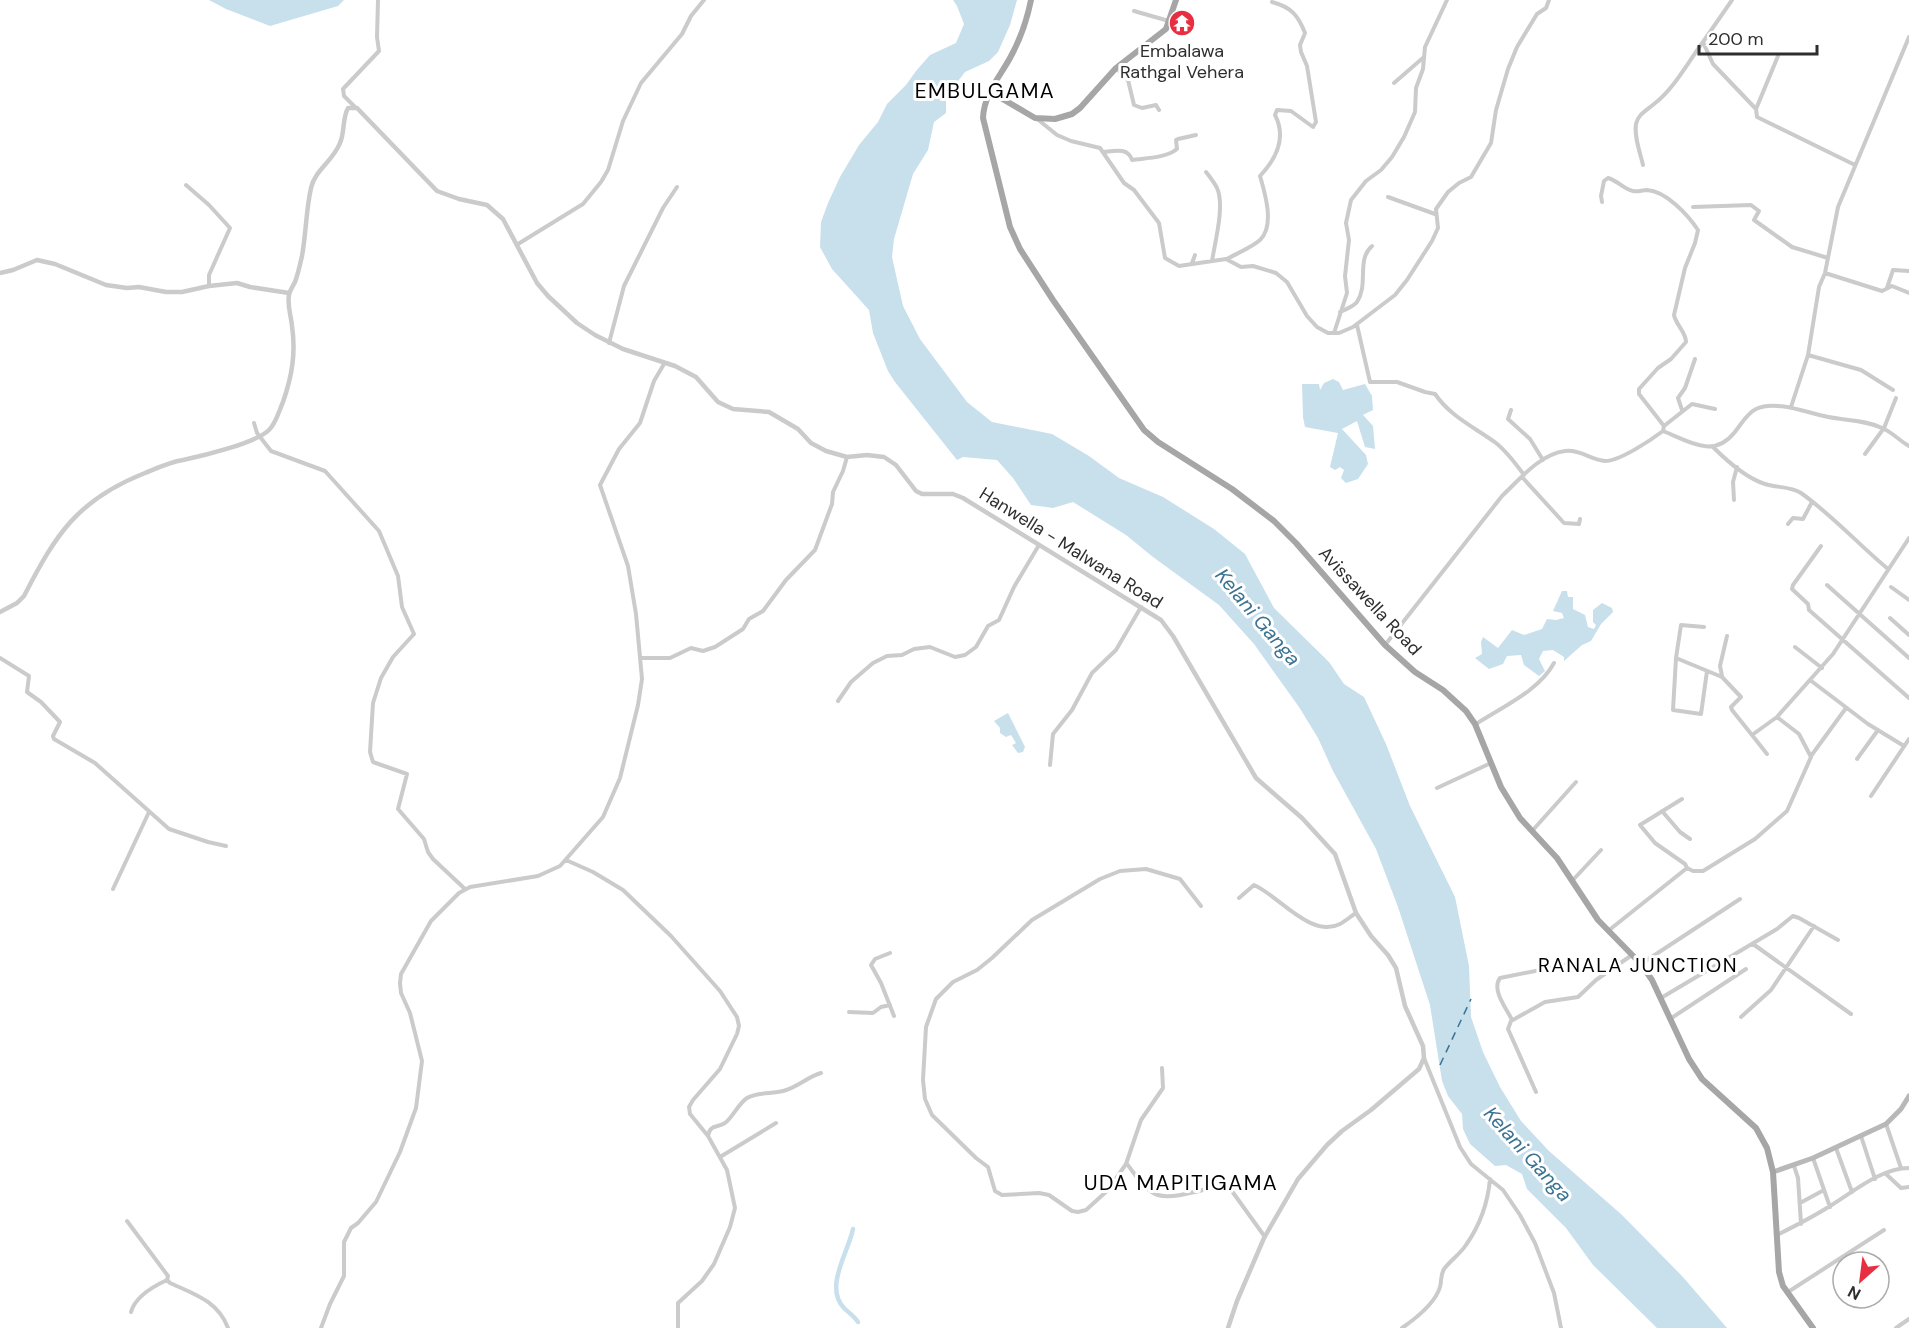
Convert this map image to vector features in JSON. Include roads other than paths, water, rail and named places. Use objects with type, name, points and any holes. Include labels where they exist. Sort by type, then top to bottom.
[{"type":"main road","name":"Avissawella Road","points":[[1031,0],[1027,18],[1011,57],[989,91],[983,107],[983,118],[1011,227],[1020,249],[1131,415],[1144,430],[1158,442],[1232,489],[1274,521],[1386,645],[1415,672],[1460,704],[1475,724],[1510,803],[1532,832],[1557,858],[1598,920],[1641,963],[1661,998],[1689,1059],[1702,1079],[1756,1128],[1767,1148],[1773,1172],[1779,1272],[1783,1286],[1813,1328]]},
{"type":"main road","points":[[989,91],[1035,118],[1055,118],[1072,114],[1116,68],[1162,33],[1176,0]]},
{"type":"main road","points":[[1773,1172],[1813,1158],[1886,1124],[1901,1109],[1909,1096]]},
{"type":"street","points":[[357,108],[344,96],[343,89],[379,51],[378,0]]},
{"type":"street","points":[[518,244],[583,204],[601,182],[608,170],[622,121],[641,84],[682,34],[691,16],[704,0]]},
{"type":"street","points":[[1334,333],[1347,293],[1349,240],[1346,223],[1351,200],[1366,181],[1381,170],[1392,157],[1404,137],[1415,112],[1416,88],[1423,69],[1429,36],[1447,0]]},
{"type":"street","points":[[1226,259],[1241,267],[1253,266],[1276,273],[1287,282],[1307,316],[1317,327],[1328,333],[1339,333],[1357,324],[1395,295],[1432,241],[1438,228],[1435,214],[1440,200],[1459,183],[1471,177],[1491,142],[1496,110],[1508,69],[1517,47],[1537,14],[1546,8],[1549,0]]},
{"type":"street","points":[[1643,165],[1636,133],[1636,121],[1668,90],[1732,0]]},
{"type":"street","points":[[1035,118],[1057,135],[1096,147],[1103,152],[1124,183],[1134,190],[1159,222],[1165,258],[1179,266],[1226,259],[1259,240],[1264,234],[1268,206],[1260,176],[1271,164],[1278,148],[1280,139],[1275,115],[1277,110],[1292,111],[1313,127],[1316,122],[1307,66],[1301,52],[1300,45],[1305,33],[1300,18],[1285,6],[1272,2]]},
{"type":"street","points":[[1134,11],[1169,21]]},
{"type":"street","points":[[1791,407],[1808,356],[1820,287],[1825,273],[1838,207],[1909,37]]},
{"type":"street","points":[[1703,42],[1713,64],[1756,109]]},
{"type":"street","points":[[1394,83],[1424,56]]},
{"type":"street","points":[[1778,56],[1756,109],[1757,117],[1856,165]]},
{"type":"street","points":[[1116,68],[1128,80],[1134,105],[1142,108],[1156,105],[1159,110]]},
{"type":"street","points":[[0,612],[17,603],[24,596],[58,537],[70,521],[91,501],[134,477],[181,460],[199,458],[260,436],[269,430],[276,420],[294,365],[289,293],[302,258],[311,187],[316,174],[334,155],[341,143],[348,108],[357,108]]},
{"type":"street","name":"Hanwella - Malwana Road","points":[[357,108],[437,191],[487,205],[503,219],[518,244],[528,268],[548,296],[577,323],[609,343],[675,366],[696,377],[718,402],[733,409],[769,412],[798,429],[811,443],[826,451],[847,457],[867,455],[884,457],[896,465],[916,491],[922,494],[953,494],[963,498],[1142,606],[1161,620],[1173,636],[1256,778],[1302,818],[1335,854],[1356,913],[1396,968],[1405,1006],[1423,1046],[1424,1058]]},
{"type":"street","points":[[1103,152],[1126,152],[1130,154],[1132,160],[1155,157],[1174,152],[1177,149],[1176,140],[1196,135]]},
{"type":"street","points":[[1206,172],[1218,189],[1220,198],[1212,261]]},
{"type":"street","points":[[1602,202],[1604,181],[1608,178],[1613,179],[1630,190],[1647,190],[1671,202],[1689,216],[1698,230],[1685,268],[1674,315],[1686,336],[1686,342],[1639,389],[1639,394],[1664,426]]},
{"type":"street","points":[[186,185],[230,228],[209,275],[209,286]]},
{"type":"street","points":[[609,343],[624,286],[663,208],[677,187]]},
{"type":"street","points":[[1388,197],[1435,214]]},
{"type":"street","points":[[1693,207],[1751,205],[1759,211],[1754,220],[1792,247],[1828,258]]},
{"type":"street","points":[[1340,313],[1357,301],[1364,270],[1363,258],[1372,246]]},
{"type":"street","points":[[1192,263],[1194,255]]},
{"type":"street","points":[[0,273],[37,260],[55,264],[106,285],[127,288],[139,287],[166,292],[182,292],[237,283],[289,293]]},
{"type":"street","points":[[1887,288],[1893,270],[1909,272]]},
{"type":"street","points":[[1825,273],[1882,291],[1892,286],[1909,293]]},
{"type":"street","points":[[1357,324],[1370,382],[1388,384],[1397,382],[1435,394],[1443,406],[1498,445],[1564,523],[1579,524],[1580,519]]},
{"type":"street","points":[[1808,356],[1861,370],[1893,390]]},
{"type":"street","points":[[1682,410],[1678,398],[1685,388],[1695,359]]},
{"type":"street","points":[[321,1328],[344,1276],[344,1242],[351,1228],[376,1202],[400,1152],[416,1108],[422,1061],[402,993],[401,974],[431,921],[459,893],[493,883],[538,876],[560,866],[603,817],[620,778],[642,679],[636,614],[628,566],[600,485],[620,449],[640,423],[654,381],[664,364]]},
{"type":"street","points":[[1865,454],[1884,428],[1896,398]]},
{"type":"street","points":[[1386,645],[1486,514],[1523,476],[1543,460],[1563,451],[1572,451],[1607,461],[1642,445],[1663,431],[1664,426],[1692,404],[1715,409]]},
{"type":"street","points":[[1713,447],[1728,438],[1748,415],[1764,407],[1791,407],[1824,416],[1862,420],[1884,428],[1909,446]]},
{"type":"street","points":[[1511,410],[1508,419],[1530,439],[1543,460]]},
{"type":"street","points":[[254,423],[270,451],[325,471],[379,531],[398,576],[402,608],[414,634],[393,657],[381,678],[373,704],[370,752],[373,762],[407,774],[398,809],[424,839],[433,860],[465,890]]},
{"type":"street","points":[[1663,431],[1700,446],[1713,447],[1757,481],[1796,490],[1888,569]]},
{"type":"street","points":[[640,658],[670,658],[691,648],[703,651],[715,647],[743,629],[748,620],[764,611],[786,580],[815,550],[832,504],[832,492],[843,471],[847,457]]},
{"type":"street","points":[[1734,501],[1732,490],[1737,466]]},
{"type":"street","points":[[1788,525],[1793,518],[1803,519],[1812,502]]},
{"type":"street","points":[[1752,735],[1777,717],[1822,668],[1844,639],[1909,538]]},
{"type":"street","points":[[838,701],[851,682],[873,663],[887,656],[902,655],[914,649],[930,647],[955,657],[965,655],[975,647],[988,627],[999,620],[1014,587],[1039,545]]},
{"type":"street","points":[[1821,546],[1791,587],[1794,593],[1808,604],[1809,610],[1909,698]]},
{"type":"street","points":[[1827,585],[1909,658]]},
{"type":"street","points":[[1892,587],[1909,600]]},
{"type":"street","points":[[1050,765],[1053,734],[1072,710],[1092,674],[1116,650],[1142,606]]},
{"type":"street","points":[[1890,618],[1909,635]]},
{"type":"street","points":[[1704,627],[1681,625],[1672,705],[1675,711],[1701,714],[1707,671]]},
{"type":"street","points":[[1722,677],[1720,666],[1727,636]]},
{"type":"street","points":[[1796,647],[1822,668]]},
{"type":"street","points":[[0,658],[29,676],[27,692],[41,702],[60,722],[53,736],[54,739],[95,763],[148,812],[177,832],[226,846]]},
{"type":"street","points":[[1676,658],[1722,677],[1741,697],[1731,707],[1732,710],[1767,754]]},
{"type":"street","points":[[1475,724],[1533,687],[1551,670],[1554,663]]},
{"type":"street","points":[[1810,680],[1846,708],[1904,747]]},
{"type":"street","points":[[1682,799],[1640,825],[1655,843],[1687,867],[1693,871],[1703,871],[1755,839],[1787,811],[1811,757],[1846,708]]},
{"type":"street","points":[[1777,717],[1799,734],[1811,757]]},
{"type":"street","points":[[1857,759],[1878,730]]},
{"type":"street","points":[[1871,796],[1909,739]]},
{"type":"street","points":[[1437,788],[1492,762]]},
{"type":"street","points":[[1532,832],[1576,782]]},
{"type":"street","points":[[1662,811],[1680,832],[1690,839]]},
{"type":"street","points":[[113,889],[148,812]]},
{"type":"street","points":[[1572,881],[1600,850]]},
{"type":"street","points":[[566,860],[593,872],[623,890],[671,936],[720,991],[737,1017],[739,1026],[737,1034],[720,1069],[689,1107],[690,1114],[708,1136],[727,1170],[735,1208],[730,1227],[714,1264],[702,1281],[678,1304],[678,1328]]},
{"type":"street","points":[[1608,931],[1687,867]]},
{"type":"street","points":[[1162,1068],[1163,1088],[1141,1120],[1126,1164],[1108,1190],[1086,1210],[1072,1211],[1049,1195],[1039,1193],[1002,1196],[995,1191],[991,1183],[988,1167],[932,1115],[925,1099],[926,1027],[936,999],[953,982],[985,964],[1032,920],[1100,879],[1120,870],[1146,869],[1180,879],[1201,906]]},
{"type":"street","points":[[1239,898],[1254,885],[1264,889],[1298,918],[1327,927],[1339,925],[1356,913]]},
{"type":"street","points":[[1641,963],[1740,899]]},
{"type":"street","points":[[1661,998],[1753,944],[1793,916],[1838,939]]},
{"type":"street","points":[[1741,1017],[1771,990],[1814,926]]},
{"type":"street","points":[[1753,944],[1851,1014]]},
{"type":"street","points":[[890,953],[875,959],[871,965],[894,1016]]},
{"type":"street","points":[[1536,1092],[1508,1029],[1512,1020],[1545,1002],[1578,997],[1596,980],[1632,955]]},
{"type":"street","points":[[1512,1020],[1497,987],[1497,981],[1500,978],[1564,965]]},
{"type":"street","points":[[1670,1019],[1746,969]]},
{"type":"street","points":[[849,1012],[873,1013],[881,1007],[890,1005]]},
{"type":"street","points":[[1424,1058],[1460,1147],[1472,1164],[1490,1178],[1509,1198],[1535,1242],[1554,1293],[1561,1328]]},
{"type":"street","points":[[1228,1328],[1237,1301],[1266,1238],[1298,1179],[1342,1131],[1371,1110],[1419,1069],[1424,1058]]},
{"type":"street","points":[[708,1136],[712,1126],[725,1122],[747,1098],[782,1091],[802,1084],[812,1075],[821,1073]]},
{"type":"street","points":[[720,1157],[776,1123]]},
{"type":"street","points":[[1886,1124],[1901,1168]]},
{"type":"street","points":[[1861,1136],[1875,1179]]},
{"type":"street","points":[[1836,1148],[1852,1192]]},
{"type":"street","points":[[1813,1158],[1830,1207]]},
{"type":"street","points":[[1126,1164],[1142,1183],[1157,1195],[1167,1196],[1220,1186],[1229,1187],[1266,1238]]},
{"type":"street","points":[[1794,1166],[1798,1178],[1801,1224]]},
{"type":"street","points":[[1776,1236],[1801,1224],[1875,1179],[1901,1168],[1909,1168]]},
{"type":"street","points":[[1886,1174],[1901,1188],[1909,1188]]},
{"type":"street","points":[[1402,1328],[1420,1316],[1440,1288],[1440,1277],[1445,1269],[1467,1244],[1478,1225],[1489,1197],[1490,1178]]},
{"type":"street","points":[[1800,1203],[1824,1190]]},
{"type":"street","points":[[127,1221],[168,1276],[167,1280],[212,1303],[228,1328]]},
{"type":"street","points":[[1788,1293],[1884,1230]]},
{"type":"street","points":[[131,1312],[133,1304],[158,1284],[167,1280]]},
{"type":"street","points":[[1896,1328],[1909,1319]]},
{"type":"water","points":[[209,0],[344,0],[338,6],[270,26]]},
{"type":"water","name":"Kelani Ganga","points":[[953,0],[1017,0],[1010,25],[998,52],[989,61],[965,72],[946,97],[946,113],[934,122],[928,150],[913,174],[894,239],[892,257],[903,306],[920,339],[967,402],[992,422],[1052,434],[1089,456],[1119,478],[1163,497],[1214,529],[1245,554],[1274,608],[1329,662],[1344,684],[1364,697],[1386,744],[1410,806],[1455,897],[1469,966],[1471,1017],[1483,1052],[1500,1087],[1521,1121],[1549,1151],[1622,1215],[1682,1276],[1727,1328],[1657,1328],[1593,1265],[1566,1228],[1527,1189],[1522,1174],[1506,1165],[1495,1166],[1470,1144],[1463,1129],[1462,1114],[1448,1096],[1442,1081],[1430,1005],[1398,907],[1376,849],[1333,771],[1318,738],[1254,644],[1219,605],[1126,535],[1073,502],[1053,508],[1031,505],[1013,478],[997,460],[963,457],[957,460],[888,371],[873,333],[869,310],[832,269],[820,247],[821,222],[840,177],[859,145],[878,122],[887,104],[930,55],[956,43],[964,24]]},
{"type":"water","points":[[1333,379],[1339,382],[1343,390],[1365,384],[1372,396],[1373,410],[1363,415],[1373,426],[1375,449],[1365,447],[1357,421],[1342,429],[1366,455],[1368,464],[1358,479],[1346,483],[1341,478],[1344,470],[1340,467],[1335,470],[1330,467],[1338,433],[1305,427],[1303,417],[1302,384],[1319,384],[1320,390],[1324,383]]},
{"type":"water","points":[[1562,591],[1567,591],[1568,597],[1573,597],[1573,609],[1585,615],[1588,627],[1594,629],[1596,625],[1593,622],[1593,610],[1602,603],[1612,608],[1613,612],[1601,624],[1591,641],[1582,645],[1564,661],[1564,657],[1553,650],[1543,651],[1539,659],[1545,671],[1539,676],[1524,665],[1521,655],[1507,656],[1503,664],[1489,669],[1475,658],[1482,654],[1483,637],[1498,648],[1512,630],[1524,635],[1542,629],[1547,619],[1564,618],[1562,613],[1553,611]]},
{"type":"water","points":[[1008,713],[1025,747],[1023,752],[1018,753],[1012,745],[1016,743],[1011,735],[1006,737],[1000,733],[1000,728],[994,721]]},
{"type":"waterway","points":[[853,1229],[839,1270],[836,1290],[838,1300],[858,1322]]},
{"type":"place","name":"Embalawa Rathgal Vehera","points":[[1182,23]]},
{"type":"district","name":"EMBULGAMA","points":[[985,91]]},
{"type":"district","name":"RANALA JUNCTION","points":[[1638,965]]},
{"type":"district","name":"UDA MAPITIGAMA","points":[[1181,1183]]}]
